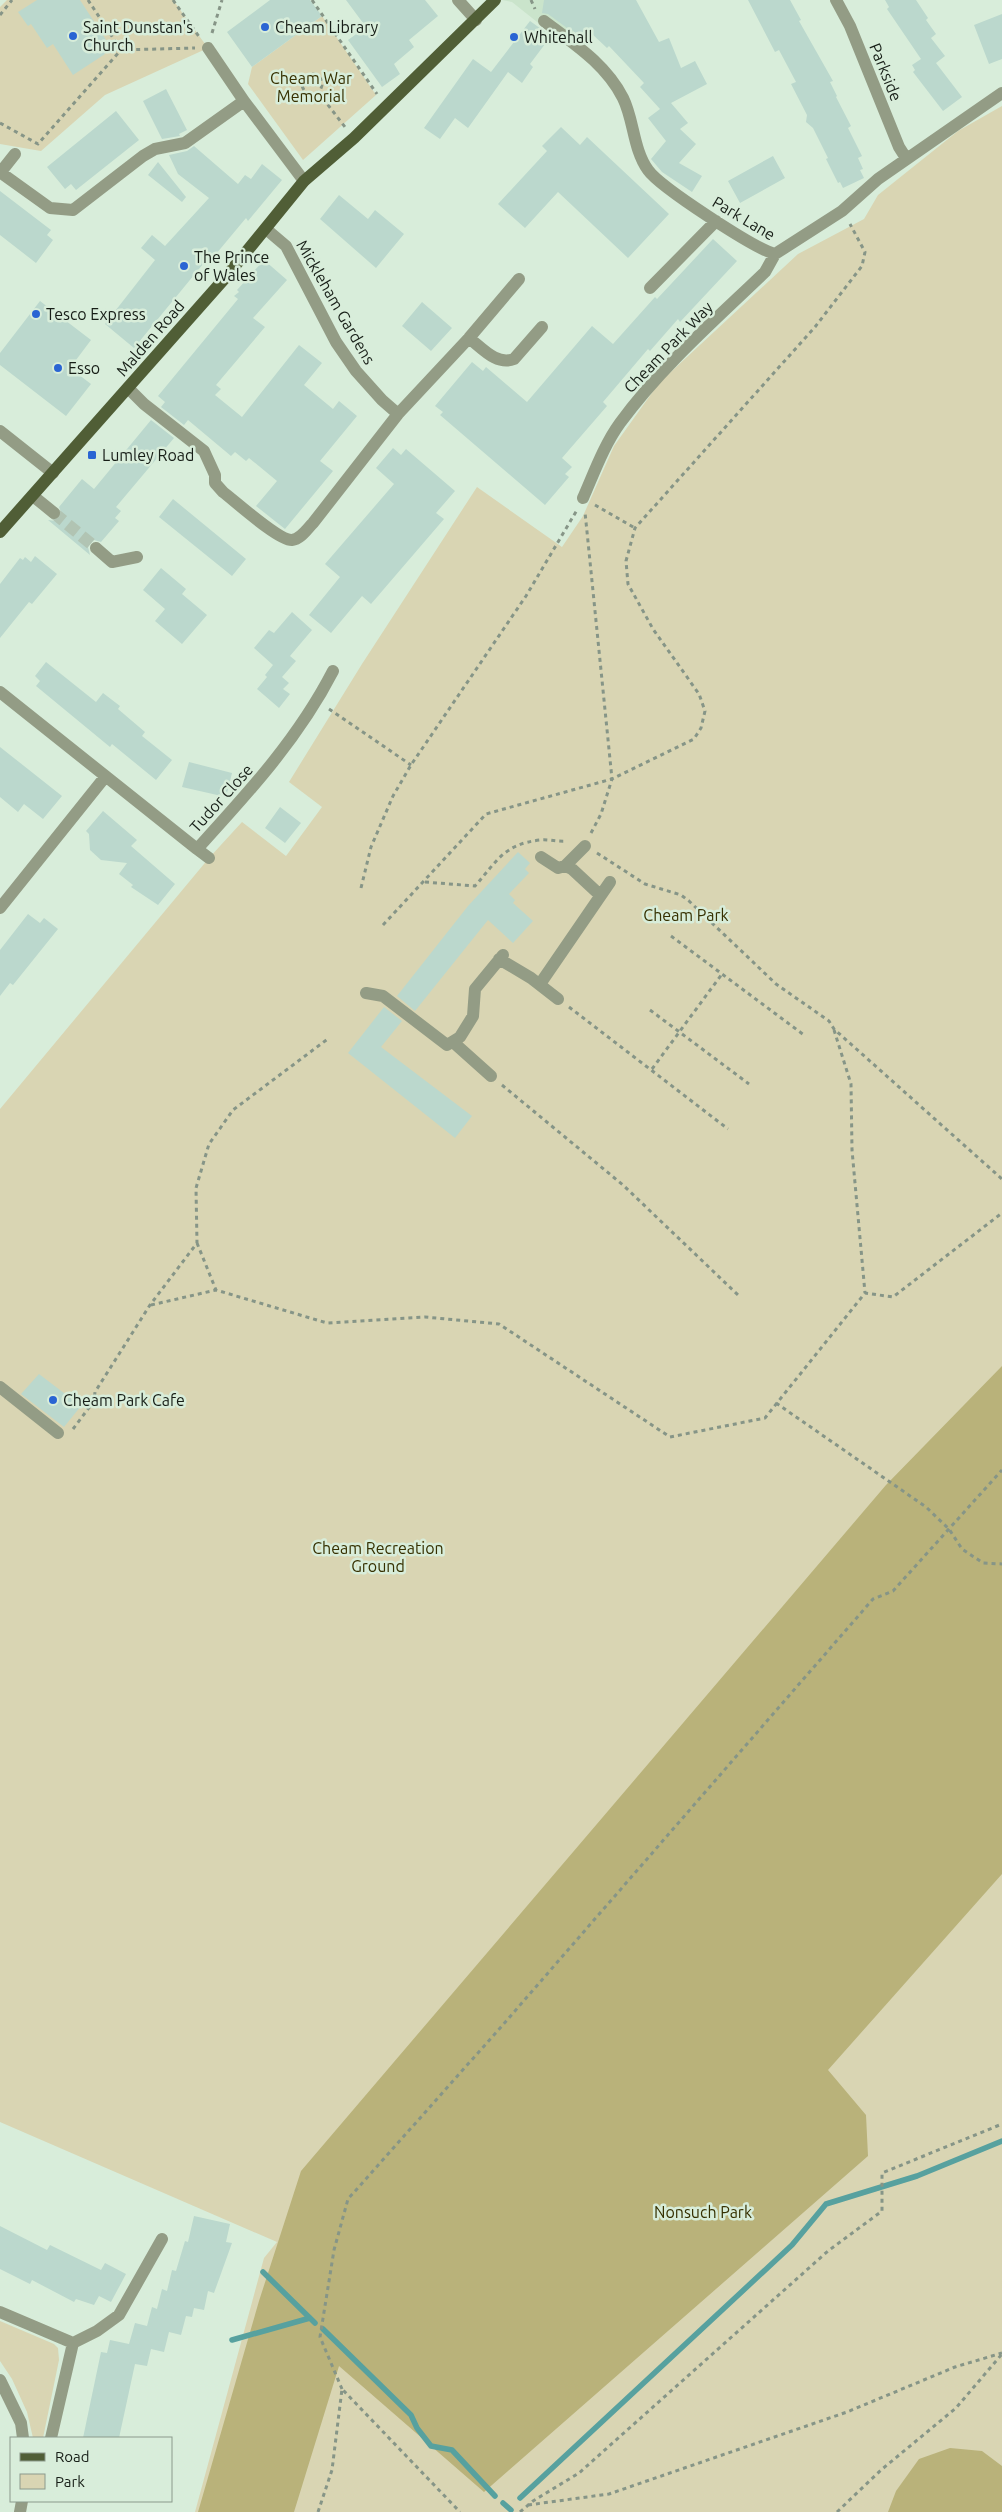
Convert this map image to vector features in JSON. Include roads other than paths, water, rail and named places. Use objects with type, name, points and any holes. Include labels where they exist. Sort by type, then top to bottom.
[{"type":"main road","name":"Malden Road","points":[[0,532],[266,229],[304,181],[388,106],[495,0]]},
{"type":"street","points":[[458,0],[476,20]]},
{"type":"street","name":"Parkside","points":[[836,0],[850,26],[906,158]]},
{"type":"street","name":"Park Lane","points":[[544,21],[600,66],[613,83],[623,98],[641,156],[648,170],[660,183],[716,221],[775,254],[842,211],[878,178],[1002,93]]},
{"type":"street","points":[[208,48],[244,101],[304,181]]},
{"type":"street","points":[[15,154],[0,172],[50,208],[73,210],[143,156],[155,149],[191,139],[244,101]]},
{"type":"street","points":[[650,288],[716,221]]},
{"type":"street","name":"Mickleham Gardens","points":[[266,229],[286,246],[336,342],[356,371],[382,400],[398,414]]},
{"type":"street","name":"Cheam Park Way","points":[[584,498],[601,458],[619,424],[665,369],[765,272],[775,254]]},
{"type":"street","points":[[128,388],[144,404],[204,451],[209,458],[216,483],[223,492],[288,540],[300,537],[398,414],[469,338],[519,280]]},
{"type":"street","points":[[469,338],[500,361],[508,362],[514,359],[542,327]]},
{"type":"street","points":[[0,431],[53,473]]},
{"type":"street","points":[[33,496],[54,513]]},
{"type":"street","points":[[96,548],[112,562],[137,557]]},
{"type":"street","name":"Tudor Close","points":[[0,692],[197,849],[271,767],[317,701],[333,671]]},
{"type":"street","points":[[0,908],[105,777]]},
{"type":"street","points":[[541,857],[558,868],[565,866],[585,846]]},
{"type":"street","points":[[197,849],[209,858]]},
{"type":"street","points":[[565,866],[572,869],[600,895]]},
{"type":"street","points":[[540,984],[610,882]]},
{"type":"street","points":[[366,993],[382,996],[447,1045],[460,1037],[473,1016],[476,988],[501,957],[558,999]]},
{"type":"street","points":[[453,1042],[491,1076]]},
{"type":"street","points":[[0,1387],[58,1434]]},
{"type":"street","points":[[51,2437],[74,2343],[97,2331],[119,2315],[162,2240]]},
{"type":"street","points":[[0,2312],[74,2343]]},
{"type":"street","points":[[0,2380],[21,2423],[23,2437]]},
{"type":"waterway","points":[[520,2498],[792,2245],[826,2204],[917,2176],[1002,2141]]},
{"type":"waterway","points":[[263,2272],[315,2323]]},
{"type":"waterway","points":[[232,2340],[310,2318]]},
{"type":"waterway","points":[[323,2329],[411,2415],[417,2428],[431,2446],[452,2450],[495,2496]]},
{"type":"waterway","points":[[503,2503],[511,2510]]},
{"type":"tunnel","points":[[54,513],[96,548]]},
{"type":"place","name":"Cheam Library","points":[[265,27]]},
{"type":"place","name":"Saint Dunstan's Church","points":[[73,36]]},
{"type":"place","name":"Whitehall","points":[[514,37]]},
{"type":"place","name":"The Prince of Wales","points":[[184,266]]},
{"type":"place","name":"Tesco Express","points":[[36,314]]},
{"type":"place","name":"Esso","points":[[58,368]]},
{"type":"place","name":"Lumley Road","points":[[92,455]]},
{"type":"place","name":"Cheam Park Cafe","points":[[53,1400]]},
{"type":"park label","name":"Cheam War Memorial","points":[[311,87]]},
{"type":"park label","name":"Cheam Park","points":[[686,915]]},
{"type":"park label","name":"Cheam Recreation Ground","points":[[378,1557]]},
{"type":"park label","name":"Nonsuch Park","points":[[703,2212]]}]
